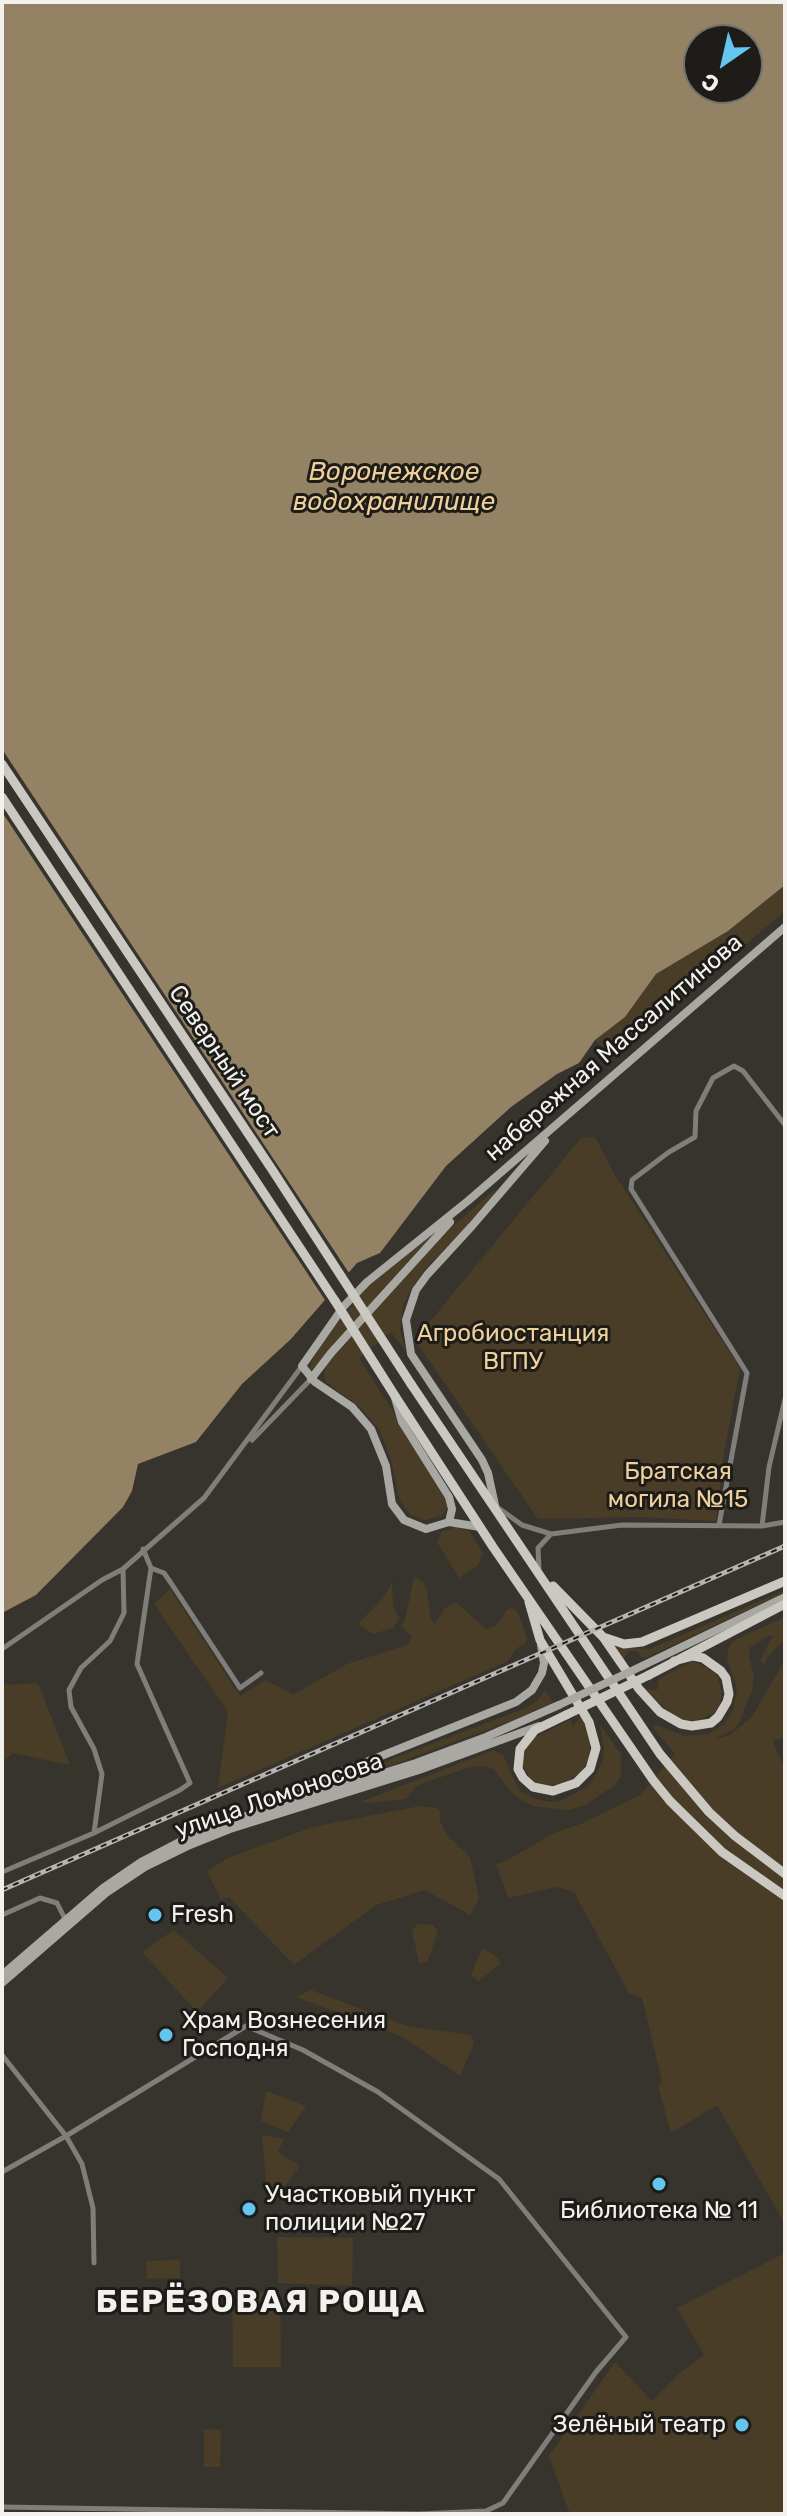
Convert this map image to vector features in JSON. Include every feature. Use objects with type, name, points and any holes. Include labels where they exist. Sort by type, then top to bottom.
[{"type":"main road","name":"Северный мост","points":[[2,764],[411,1384],[540,1572]]},
{"type":"main road","name":"Северный мост","points":[[2,797],[259,1183],[480,1527],[607,1717],[653,1780],[694,1826],[731,1859],[785,1896]]},
{"type":"main road","name":"набережная Массалитинова","points":[[302,1366],[344,1306],[367,1282],[469,1200],[785,927]]},
{"type":"main road","points":[[495,1506],[486,1467],[411,1354],[406,1320],[416,1290],[427,1275],[563,1119]]},
{"type":"main road","name":"набережная Массалитинова","points":[[311,1379],[469,1200]]},
{"type":"main road","points":[[302,1366],[311,1379],[352,1407],[371,1429],[381,1448],[392,1504],[397,1513],[412,1525],[426,1529],[449,1522],[480,1527]]},
{"type":"main road","points":[[395,1396],[402,1422],[449,1497],[452,1509],[449,1522]]},
{"type":"main road","points":[[233,1820],[416,1763],[486,1737],[559,1705],[645,1670],[693,1656],[703,1658],[726,1678],[729,1694],[718,1717],[711,1723],[692,1726],[681,1724],[660,1712],[639,1689],[603,1637],[540,1572]]},
{"type":"main road","points":[[540,1572],[685,1786],[747,1846],[785,1874]]},
{"type":"main road","points":[[603,1637],[624,1644],[642,1642],[785,1581]]},
{"type":"main road","points":[[540,1640],[589,1722],[596,1748],[590,1769],[576,1783],[562,1789],[542,1790],[523,1778],[517,1759],[529,1736],[555,1720],[566,1715],[645,1670],[785,1597]]},
{"type":"main road","points":[[233,1820],[271,1800],[525,1697],[542,1673],[544,1653],[529,1598]]},
{"type":"main road","points":[[674,1661],[785,1604]]},
{"type":"main road","name":"улица Ломоносова","points":[[2,1983],[106,1893],[145,1867],[190,1845],[230,1829],[419,1770],[555,1720]]},
{"type":"main road","name":"улица Ломоносова","points":[[2,1975],[65,1919],[141,1862],[187,1838],[233,1820]]},
{"type":"street","points":[[719,1525],[747,1373],[631,1189],[632,1180],[695,1137],[696,1111],[713,1078],[734,1066],[743,1071],[785,1125]]},
{"type":"street","points":[[2,1649],[102,1580],[123,1569],[204,1498],[302,1366]]},
{"type":"street","points":[[240,1452],[311,1379]]},
{"type":"street","points":[[762,1526],[769,1467],[785,1399]]},
{"type":"street","points":[[495,1506],[522,1525],[551,1534],[622,1525],[762,1526],[785,1522]]},
{"type":"street","points":[[540,1572],[538,1548],[551,1534]]},
{"type":"street","points":[[2,1872],[94,1833],[190,1783],[137,1664],[151,1568],[143,1549]]},
{"type":"street","points":[[151,1568],[164,1573],[240,1688],[261,1673]]},
{"type":"street","points":[[94,1833],[102,1774],[94,1749],[71,1707],[69,1690],[81,1668],[110,1641],[124,1613],[123,1569]]},
{"type":"street","points":[[2,1915],[40,1898],[57,1903],[65,1919]]},
{"type":"street","points":[[2,2172],[246,2026],[303,2050],[378,2092],[499,2179],[626,2337],[604,2361],[503,2503],[486,2511],[419,2514],[2,2507]]},
{"type":"street","points":[[2,2055],[66,2136],[82,2164],[93,2208],[94,2263]]},
{"type":"green space","points":[[785,885],[785,911],[613,1057],[595,1040],[625,1017],[656,974],[728,931]]},
{"type":"green space","points":[[595,1137],[615,1175],[740,1368],[724,1453],[716,1521],[639,1517],[538,1519],[417,1343],[419,1335],[581,1138]]},
{"type":"green space","points":[[494,1190],[462,1232],[425,1269],[412,1287],[403,1306],[400,1330],[406,1351],[391,1332],[359,1358],[446,1496],[448,1505],[443,1515],[425,1520],[411,1515],[400,1501],[390,1456],[379,1429],[360,1407],[326,1382],[324,1374],[326,1365],[446,1232]]},
{"type":"green space","points":[[432,1234],[310,1370],[311,1362],[329,1333],[368,1287]]},
{"type":"green space","points":[[456,1527],[469,1531],[483,1553],[478,1565],[459,1578],[437,1542],[442,1532]]},
{"type":"green space","points":[[414,1577],[423,1582],[431,1620],[435,1624],[445,1608],[456,1602],[486,1629],[496,1626],[507,1610],[512,1608],[522,1623],[527,1639],[525,1644],[517,1648],[508,1661],[218,1788],[228,1712],[154,1604],[170,1589],[240,1696],[266,1680],[293,1695],[347,1664],[407,1645],[412,1637],[401,1626]]},
{"type":"green space","points":[[392,1583],[393,1606],[399,1619],[393,1628],[373,1634],[358,1624],[383,1598]]},
{"type":"green space","points":[[785,1590],[645,1658],[638,1651],[629,1651],[624,1658],[626,1665],[613,1647],[650,1649]]},
{"type":"green space","points":[[785,1617],[785,1640],[770,1654],[764,1665],[760,1660],[773,1636],[750,1647],[754,1677],[739,1723],[713,1740],[730,1735],[752,1717],[785,1660],[785,1738],[776,1739],[773,1743],[785,1768],[785,2224],[717,2105],[671,2133],[658,2086],[662,2081],[642,1998],[629,1993],[574,1892],[557,1887],[508,1898],[496,1864],[554,1833],[583,1823],[640,1795],[675,1754],[653,1728],[656,1725],[685,1736],[708,1734],[724,1724],[733,1710],[737,1688],[727,1658],[729,1647],[733,1641]]},
{"type":"green space","points":[[692,1661],[717,1675],[722,1693],[714,1713],[696,1721],[670,1713],[644,1689],[657,1690],[659,1679]]},
{"type":"green space","points":[[38,1683],[70,1765],[13,1753],[2,1762],[2,1685]]},
{"type":"green space","points":[[545,1691],[553,1702],[511,1721],[367,1774],[308,1791],[526,1708]]},
{"type":"green space","points":[[581,1716],[591,1744],[582,1771],[559,1785],[533,1782],[522,1765],[524,1750],[534,1738],[570,1720],[573,1726]]},
{"type":"green space","points":[[600,1725],[621,1754],[621,1776],[615,1785],[585,1805],[569,1810],[532,1806],[515,1796],[493,1769],[483,1766],[467,1768],[418,1785],[406,1799],[363,1801],[494,1750],[503,1755],[519,1790],[533,1798],[561,1801],[586,1787],[595,1777],[604,1748]]},
{"type":"green space","points":[[420,1806],[440,1811],[440,1821],[447,1835],[470,1857],[479,1899],[470,1915],[425,1890],[376,1905],[294,1965],[229,1897],[221,1900],[207,1871],[230,1857],[313,1827]]},
{"type":"green space","points":[[418,1924],[433,1925],[438,1931],[427,1963],[419,1963],[412,1931]]},
{"type":"green space","points":[[174,1930],[228,1978],[197,2012],[142,1952]]},
{"type":"green space","points":[[482,1948],[501,1963],[479,1981],[471,1975]]},
{"type":"green space","points":[[311,1990],[407,2026],[471,2035],[474,2043],[460,2076],[403,2037],[296,1997]]},
{"type":"green space","points":[[266,2091],[306,2106],[288,2132],[261,2121]]},
{"type":"green space","points":[[262,2135],[284,2139],[278,2152],[300,2166],[268,2208]]},
{"type":"green space","points":[[277,2237],[353,2238],[352,2286],[278,2283]]},
{"type":"green space","points":[[785,2253],[785,2514],[570,2514],[549,2456],[615,2362],[652,2401],[680,2373],[704,2355],[677,2308]]},
{"type":"green space","points":[[180,2260],[180,2278],[147,2279],[146,2261]]},
{"type":"green space","points":[[280,2292],[281,2367],[233,2367],[232,2293]]},
{"type":"green space","points":[[204,2429],[221,2430],[220,2467],[204,2467]]},
{"type":"water","name":"Воронежское водохранилище","points":[[2,2],[785,2],[785,885],[728,931],[656,974],[625,1017],[595,1040],[579,1063],[557,1074],[511,1107],[446,1166],[380,1253],[357,1263],[291,1339],[242,1384],[196,1442],[138,1464],[132,1491],[123,1507],[36,1595],[2,1613]]},
{"type":"pier","points":[[2,749],[351,1276],[327,1303],[2,812]]},
{"type":"railway","points":[[2,1890],[785,1546]]},
{"type":"place","name":"Fresh","points":[[155,1915]]},
{"type":"place","name":"Храм Вознесения Господня","points":[[166,2035]]},
{"type":"place","name":"Библиотека № 11","points":[[659,2184]]},
{"type":"place","name":"Участковый пункт полиции №27","points":[[249,2209]]},
{"type":"place","name":"Зелёный театр","points":[[742,2425]]},
{"type":"district","name":"БЕРЁЗОВАЯ РОЩА","points":[[261,2303]]},
{"type":"park label","name":"Агробиостанция ВГПУ","points":[[513,1348]]},
{"type":"park label","name":"Братская могила №15","points":[[678,1486]]}]
